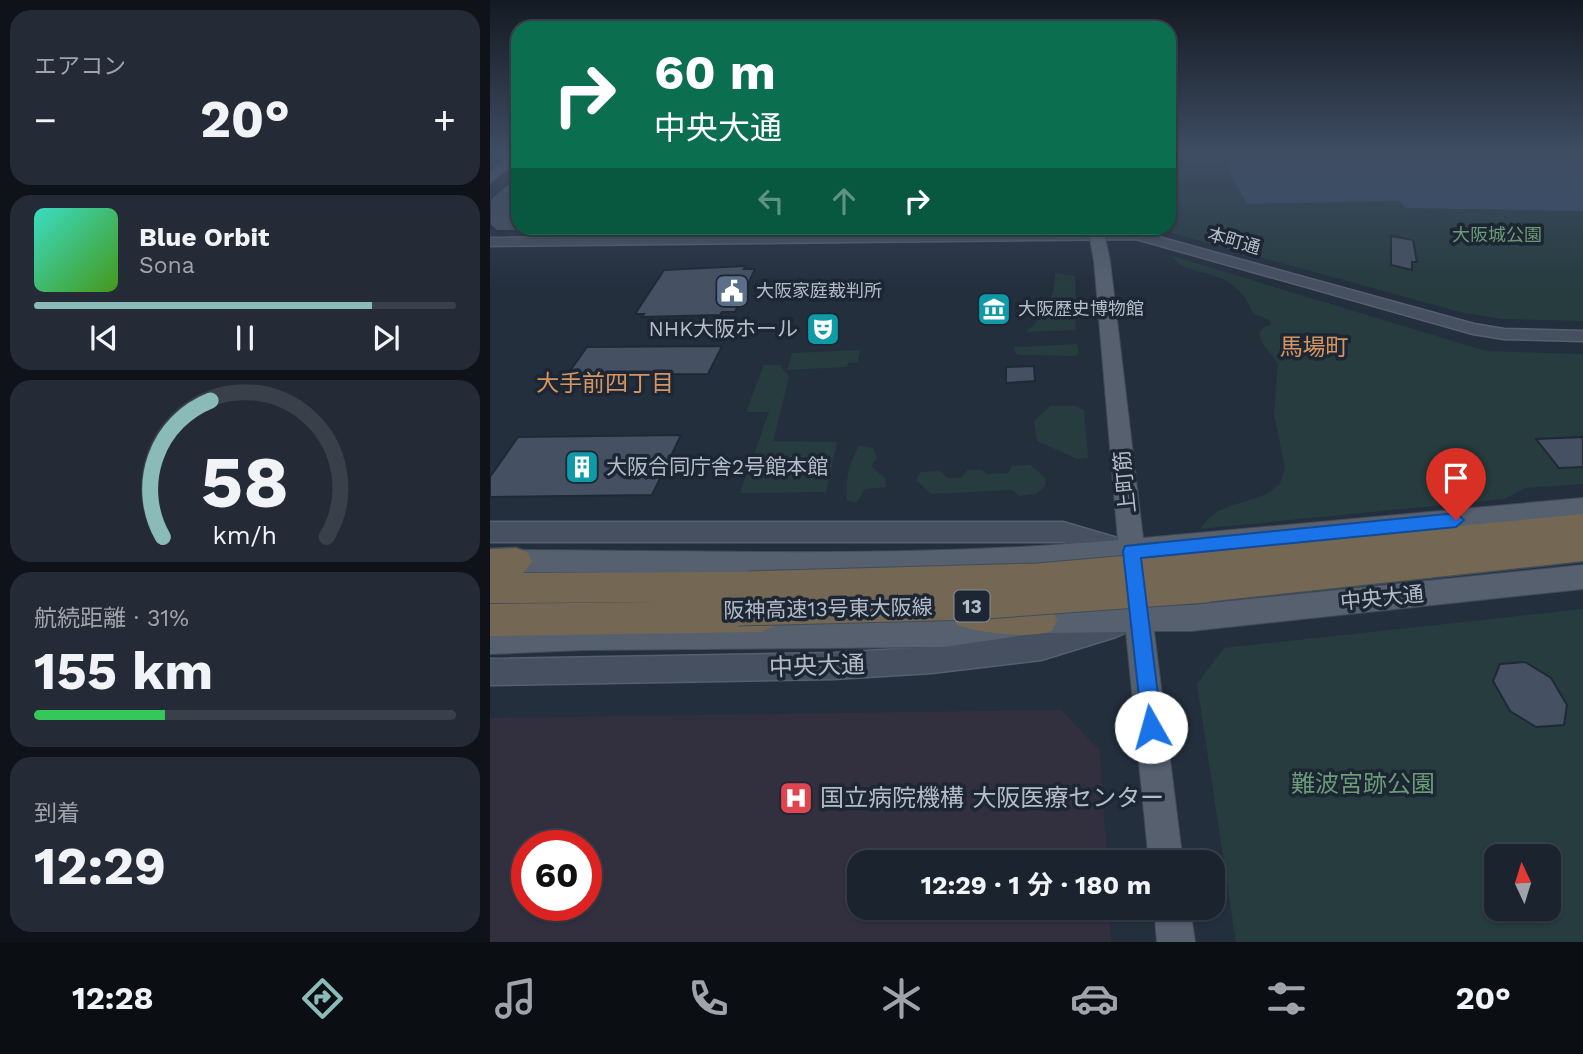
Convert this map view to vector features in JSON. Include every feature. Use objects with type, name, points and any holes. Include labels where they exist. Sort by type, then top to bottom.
[{"type":"highway","name":"阪神高速13号東大阪線","points":[[490,611],[897,610],[1099,597],[1583,527]]},
{"type":"highway","name":"阪神高速13号東大阪線","points":[[490,588],[962,583],[1583,548]]},
{"type":"highway","points":[[490,620],[843,624],[948,612],[1040,620]]},
{"type":"main road","name":"上町筋","points":[[1096,235],[1165,850]]},
{"type":"main road","points":[[499,562],[914,561],[1056,557],[1583,508]]},
{"type":"main road","name":"中央大通","points":[[1040,620],[1203,617],[1583,577]]},
{"type":"main road","name":"中央大通","points":[[490,641],[843,624]]},
{"type":"main road","points":[[1173,920],[1176,942]]},
{"type":"street","name":"本町通","points":[[490,243],[931,235]]},
{"type":"street","name":"本町通","points":[[1122,235],[1156,239],[1473,329],[1504,334],[1583,336]]},
{"type":"street","points":[[490,532],[1063,532],[1132,551]]},
{"type":"street","name":"中央大通","points":[[490,672],[834,666],[932,660],[1041,647],[1138,618]]},
{"type":"shaded area","name":"国立病院機構 大阪医療センター","points":[[1061,710],[1100,751],[1106,850],[847,850],[847,920],[1110,920],[1111,942],[490,942],[490,718]]},
{"type":"green space","name":"大阪城公園","points":[[1176,196],[1583,196],[1583,321],[1502,319],[1460,312],[1176,234]]},
{"type":"green space","points":[[1172,256],[1486,351],[1583,354],[1583,484],[1525,488],[1504,499],[1200,529],[1219,511],[1259,497],[1280,484],[1285,468],[1274,414],[1278,363],[1262,343],[1259,333],[1264,327],[1271,325],[1269,320],[1254,314],[1245,297],[1234,286],[1223,279],[1189,269]]},
{"type":"green space","points":[[1055,273],[1075,276],[1076,330],[1026,332],[1048,306]]},
{"type":"green space","points":[[1077,344],[1079,354],[1075,356],[1021,355],[1016,354],[1014,347]]},
{"type":"green space","points":[[860,350],[858,362],[848,363],[847,367],[787,370],[792,353]]},
{"type":"green space","points":[[764,365],[780,365],[789,377],[773,441],[837,442],[826,492],[740,493],[769,412],[746,412]]},
{"type":"green space","points":[[1050,406],[1074,406],[1084,410],[1088,458],[1077,459],[1037,441],[1034,421]]},
{"type":"green space","points":[[859,446],[873,448],[877,458],[871,466],[885,478],[886,487],[865,489],[856,503],[847,500],[847,478]]},
{"type":"green space","points":[[1030,465],[1046,478],[1045,486],[1036,494],[1019,496],[1012,490],[931,494],[916,480],[921,472],[940,471],[948,478],[960,478],[968,470],[982,470],[987,474],[1008,473],[1012,466]]},
{"type":"green space","name":"難波宮跡公園","points":[[1583,609],[1583,942],[1236,942],[1225,869],[1225,850],[1222,850],[1197,684],[1224,648]]},
{"type":"water","points":[[1243,196],[1583,196],[1583,211],[1406,208],[1399,201],[1247,204]]},
{"type":"building","points":[[493,196],[511,196],[511,231],[496,231],[490,225],[490,199]]},
{"type":"building","points":[[1391,236],[1413,240],[1417,262],[1412,262],[1412,270],[1391,265]]},
{"type":"building","name":"大阪家庭裁判所","points":[[746,266],[744,269],[755,269],[735,312],[722,312],[720,315],[642,317],[644,314],[635,314],[664,270]]},
{"type":"building","points":[[722,346],[708,374],[567,375],[587,347]]},
{"type":"building","points":[[1034,366],[1035,381],[1006,383],[1006,367]]},
{"type":"building","name":"大阪合同庁舎2号館本館","points":[[681,435],[652,495],[490,497],[490,477],[518,437]]},
{"type":"building","points":[[1583,437],[1583,467],[1559,468],[1536,439]]},
{"type":"building","points":[[1525,662],[1551,678],[1567,705],[1564,725],[1536,727],[1510,711],[1493,681],[1500,664]]},
{"type":"place","name":"大阪家庭裁判所","points":[[732,291]]},
{"type":"place","name":"大阪歴史博物館","points":[[994,309]]},
{"type":"place","name":"NHK大阪ホール","points":[[823,329]]},
{"type":"place","name":"大阪合同庁舎2号館本館","points":[[582,467]]},
{"type":"place","name":"国立病院機構 大阪医療センター","points":[[796,798]]},
{"type":"district","name":"馬場町","points":[[1314,347]]},
{"type":"district","name":"大手前四丁目","points":[[605,383]]},
{"type":"route","points":[[1151,727],[1132,551],[1456,520]]}]
